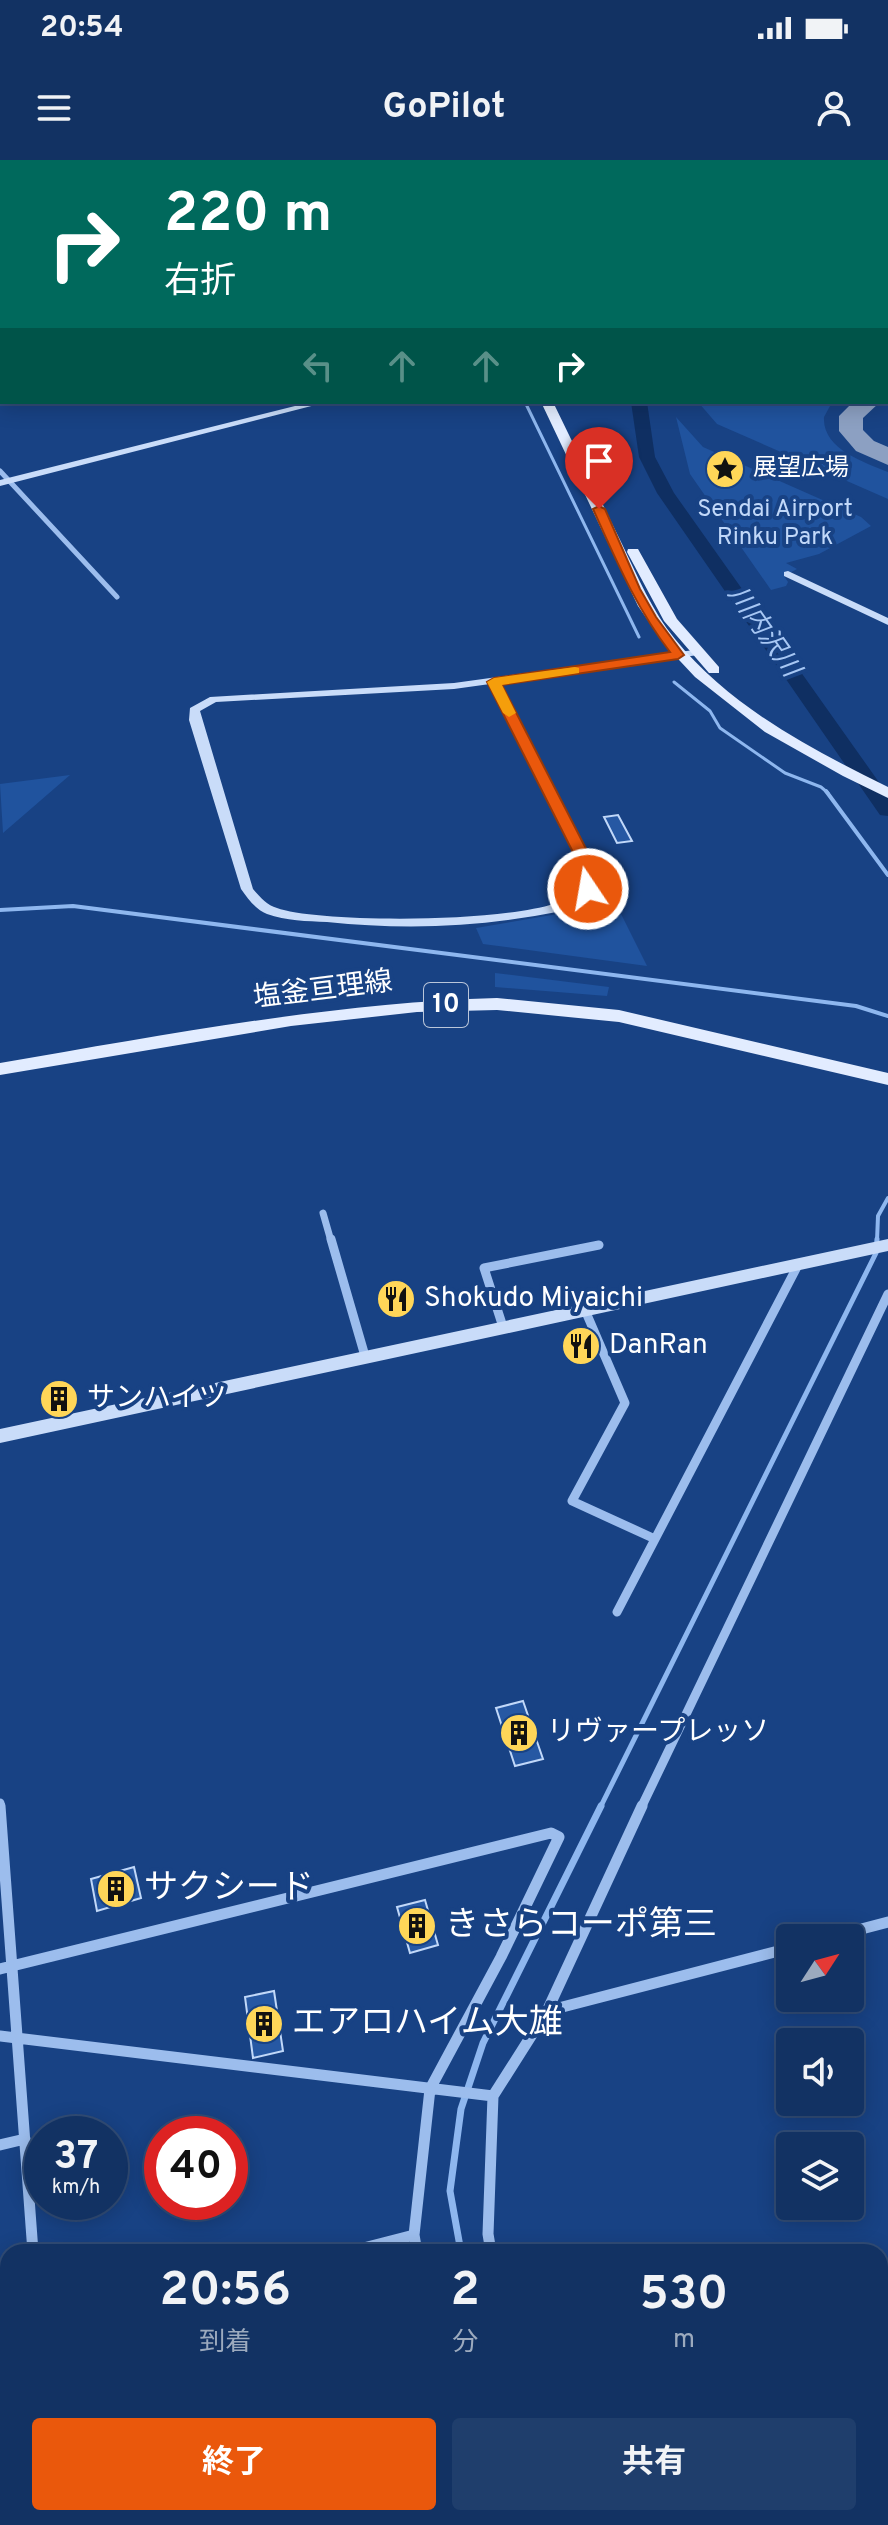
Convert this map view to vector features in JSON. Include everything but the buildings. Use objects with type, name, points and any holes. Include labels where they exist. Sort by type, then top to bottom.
[{"type":"main road","points":[[548,404],[626,565],[634,589],[650,618],[678,655],[704,679],[804,750],[888,793]]},
{"type":"main road","points":[[560,404],[652,591],[696,653],[728,683],[795,732],[888,782]]},
{"type":"main road","name":"塩釜亘理線","points":[[0,1069],[319,1016],[417,1006],[497,1004],[619,1016],[888,1079]]},
{"type":"street","points":[[4,482],[314,404]]},
{"type":"street","points":[[0,471],[4,482],[117,597]]},
{"type":"street","points":[[788,574],[888,622]]},
{"type":"street","points":[[494,682],[591,872],[584,894],[562,906],[524,914],[409,926],[279,913],[269,910],[252,897],[195,720],[194,710],[200,704],[214,699],[494,682],[696,653]]},
{"type":"street","points":[[323,1213],[365,1356]]},
{"type":"street","points":[[503,1327],[484,1268],[599,1245]]},
{"type":"street","points":[[0,1436],[888,1245]]},
{"type":"street","points":[[617,1612],[799,1263]]},
{"type":"street","points":[[490,2244],[493,2096],[547,2011],[622,1847],[888,1294]]},
{"type":"street","points":[[585,1310],[625,1403],[572,1501],[655,1539]]},
{"type":"street","points":[[0,1803],[6,1967],[18,2039],[24,2125]]},
{"type":"street","points":[[6,1967],[551,1833],[559,1837],[501,1957],[430,2089],[414,2235],[416,2244]]},
{"type":"street","points":[[864,1928],[888,1922]]},
{"type":"street","points":[[547,2011],[776,1952]]},
{"type":"street","points":[[0,2036],[493,2096]]},
{"type":"street","points":[[0,2145],[24,2139]]},
{"type":"street","points":[[31,2220],[32,2244]]},
{"type":"street","points":[[379,2244],[414,2235]]},
{"type":"green space","points":[[700,404],[830,406],[824,417],[830,438],[846,453],[888,472],[888,499],[717,424]]},
{"type":"green space","name":"Sendai Airport Rinku Park","points":[[676,417],[703,447],[861,517],[871,526],[819,554],[786,563],[797,569],[784,576],[788,582],[786,586],[771,590],[690,474]]},
{"type":"green space","points":[[70,775],[3,833],[0,784]]},
{"type":"green space","points":[[616,904],[647,966],[483,944],[476,928]]},
{"type":"green space","points":[[495,973],[609,987],[607,996],[495,987]]},
{"type":"waterway","points":[[526,404],[639,637]]},
{"type":"waterway","name":"川内沢川","points":[[639,404],[647,457],[666,493],[888,810]]},
{"type":"waterway","points":[[674,682],[710,711],[720,728],[785,773],[827,792]]},
{"type":"waterway","points":[[827,792],[888,875]]},
{"type":"waterway","points":[[0,910],[73,906],[856,1006],[888,1016]]},
{"type":"waterway","points":[[877,1241],[878,1216],[888,1198]]},
{"type":"waterway","points":[[600,1808],[876,1253],[877,1239]]},
{"type":"waterway","points":[[460,2244],[450,2191],[461,2109],[483,2043],[601,1806]]},
{"type":"taxiway","points":[[866,404],[851,416],[851,431],[865,446],[888,457]]},
{"type":"slow traffic","points":[[509,713],[494,682],[575,671]]},
{"type":"place","name":"展望広場","points":[[725,469]]},
{"type":"place","name":"Shokudo Miyaichi","points":[[396,1299]]},
{"type":"place","name":"DanRan","points":[[581,1346]]},
{"type":"place","name":"サンハイツ","points":[[59,1399]]},
{"type":"place","name":"リヴァープレッソ","points":[[519,1733]]},
{"type":"place","name":"サクシード","points":[[116,1889]]},
{"type":"place","name":"きさらコーポ第三","points":[[417,1926]]},
{"type":"place","name":"エアロハイム大雄","points":[[264,2024]]},
{"type":"route","points":[[588,889],[591,872],[494,682],[678,655],[650,618],[634,589],[599,509]]}]
